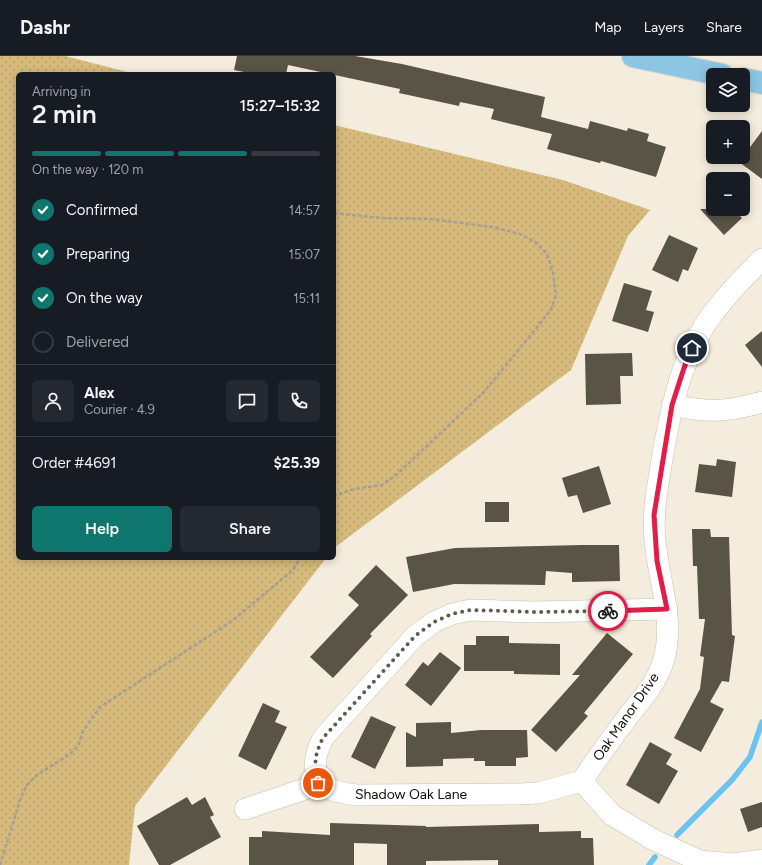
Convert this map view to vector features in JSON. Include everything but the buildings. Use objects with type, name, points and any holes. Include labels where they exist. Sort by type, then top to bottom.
[{"type":"main road","points":[[633,56],[706,72]]},
{"type":"main road","points":[[750,80],[762,83]]},
{"type":"street","name":"Oak Manor Drive","points":[[582,781],[596,758],[652,685],[663,662],[667,643],[667,609],[657,561],[654,515],[672,405],[684,368],[702,330],[713,313],[762,258]]},
{"type":"street","points":[[672,405],[700,411],[726,411],[762,402]]},
{"type":"street","points":[[245,810],[318,783],[314,766],[316,753],[323,738],[415,636],[434,622],[452,614],[471,610],[535,612],[667,609]]},
{"type":"street","points":[[582,781],[612,815],[654,840],[700,861],[734,864],[762,860]]},
{"type":"street","name":"Shadow Oak Lane","points":[[318,783],[329,790],[342,794],[520,794],[538,792],[582,781]]},
{"type":"path","points":[[336,213],[381,218],[430,219],[492,227],[520,234],[535,242],[547,254],[553,272],[556,295],[550,310],[484,392],[395,476],[382,485],[354,489],[336,495]]},
{"type":"path","points":[[0,865],[21,797],[27,785],[38,775],[70,754],[78,746],[83,731],[100,707],[232,622],[293,570],[299,560]]},
{"type":"shaded area","points":[[0,56],[65,56],[127,72],[16,72],[16,560],[324,560],[135,806],[129,865],[0,865]]},
{"type":"shaded area","points":[[336,125],[563,180],[650,210],[628,236],[571,370],[336,546]]},
{"type":"waterway","points":[[677,835],[732,780],[750,757],[762,722]]},
{"type":"waterway","points":[[649,865],[655,857]]},
{"type":"way so far","points":[[318,783],[314,766],[316,753],[323,738],[336,721],[354,704],[415,636],[434,622],[452,614],[471,610],[535,612],[608,611]]},
{"type":"route","points":[[608,611],[667,609],[657,561],[654,538],[654,515],[672,405],[692,348]]}]
